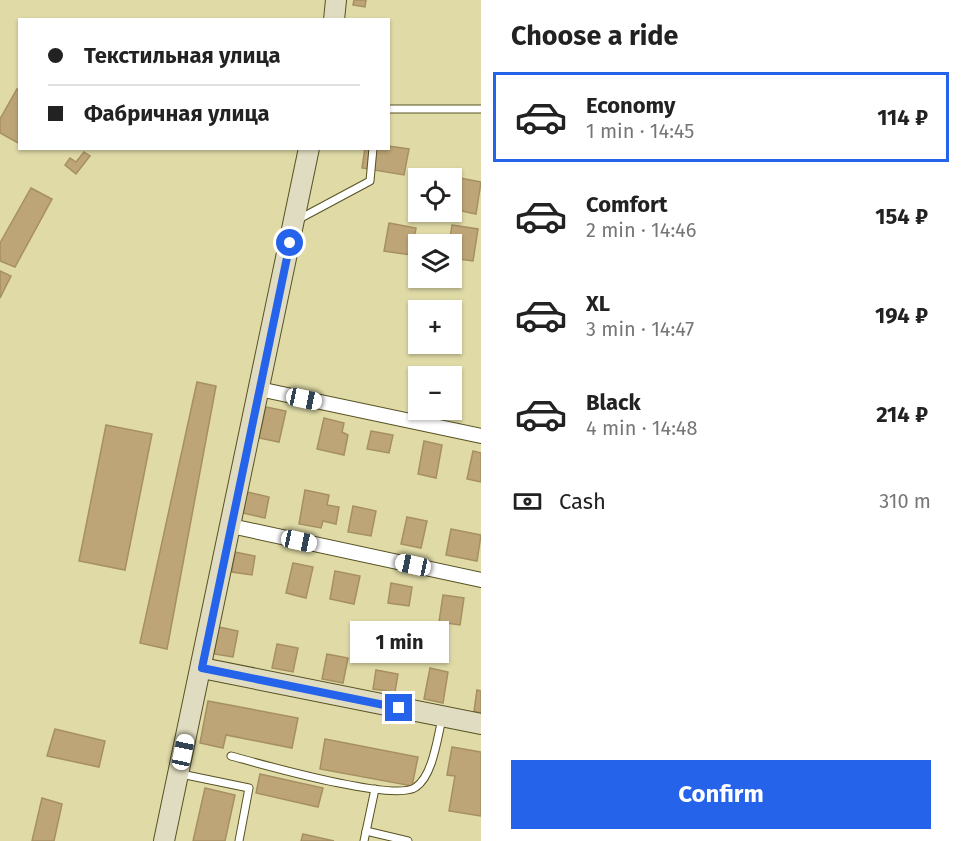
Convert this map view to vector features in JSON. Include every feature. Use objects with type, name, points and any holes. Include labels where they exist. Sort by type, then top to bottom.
[{"type":"street","points":[[334,18],[336,0]]},
{"type":"street","points":[[164,841],[309,150]]},
{"type":"street","points":[[259,389],[481,436]]},
{"type":"street","points":[[231,526],[481,580]]},
{"type":"street","points":[[202,668],[481,724]]},
{"type":"lane","points":[[390,109],[481,109]]},
{"type":"lane","points":[[294,221],[370,181],[373,150]]},
{"type":"lane","points":[[231,756],[375,789],[402,792],[416,788],[428,775],[442,717]]},
{"type":"lane","points":[[179,773],[249,788],[239,841]]},
{"type":"lane","points":[[363,841],[375,789]]},
{"type":"lane","points":[[366,831],[408,841]]},
{"type":"building","points":[[354,0],[366,0],[365,7],[353,5]]},
{"type":"building","points":[[18,89],[18,143],[0,133],[0,119]]},
{"type":"building","points":[[390,146],[409,149],[404,175],[362,168],[365,150],[390,150]]},
{"type":"building","points":[[84,152],[90,156],[76,174],[65,165],[70,158],[76,162]]},
{"type":"building","points":[[462,178],[481,182],[476,214],[462,211]]},
{"type":"building","points":[[31,188],[52,199],[15,267],[0,261],[0,243]]},
{"type":"building","points":[[389,223],[416,228],[415,234],[408,234],[408,255],[384,251]]},
{"type":"building","points":[[452,225],[478,229],[473,261],[462,259],[462,234],[451,234]]},
{"type":"building","points":[[0,271],[11,276],[0,298]]},
{"type":"building","points":[[197,382],[216,386],[167,649],[140,643]]},
{"type":"building","points":[[266,407],[286,411],[279,442],[259,438]]},
{"type":"building","points":[[324,418],[344,423],[342,432],[348,435],[344,455],[317,449]]},
{"type":"building","points":[[106,425],[152,434],[125,570],[79,561]]},
{"type":"building","points":[[371,431],[393,435],[389,453],[367,449]]},
{"type":"building","points":[[424,441],[442,445],[436,478],[418,474]]},
{"type":"building","points":[[473,451],[481,453],[481,482],[467,479]]},
{"type":"building","points":[[305,490],[329,495],[327,505],[339,507],[336,524],[323,521],[321,528],[299,524]]},
{"type":"building","points":[[247,492],[269,497],[265,518],[243,513]]},
{"type":"building","points":[[353,506],[376,511],[371,536],[348,532]]},
{"type":"building","points":[[407,517],[427,521],[421,548],[401,544]]},
{"type":"building","points":[[451,529],[481,535],[477,561],[446,555]]},
{"type":"building","points":[[235,552],[255,556],[252,575],[232,572]]},
{"type":"building","points":[[293,563],[313,567],[306,598],[286,593]]},
{"type":"building","points":[[335,571],[360,576],[354,604],[330,599]]},
{"type":"building","points":[[391,583],[412,587],[409,606],[388,603]]},
{"type":"building","points":[[443,595],[464,598],[460,625],[439,622]]},
{"type":"building","points":[[219,627],[238,631],[233,657],[214,654]]},
{"type":"building","points":[[277,644],[298,648],[293,672],[272,668]]},
{"type":"building","points":[[327,654],[348,658],[343,683],[322,679]]},
{"type":"building","points":[[430,668],[448,672],[443,703],[424,699]]},
{"type":"building","points":[[376,670],[398,674],[395,692],[373,689]]},
{"type":"building","points":[[477,690],[481,691],[481,713],[474,711]]},
{"type":"building","points":[[208,701],[298,718],[292,748],[226,735],[223,748],[200,743]]},
{"type":"building","points":[[55,729],[105,741],[99,767],[47,756]]},
{"type":"building","points":[[325,739],[418,757],[412,786],[320,769]]},
{"type":"building","points":[[452,747],[481,752],[481,816],[449,811],[455,776],[447,775]]},
{"type":"building","points":[[260,774],[323,788],[318,807],[256,793]]},
{"type":"building","points":[[205,788],[235,795],[225,841],[193,841]]},
{"type":"building","points":[[42,798],[62,804],[54,841],[32,841]]},
{"type":"building","points":[[303,834],[334,841],[301,841]]},
{"type":"route","points":[[290,243],[202,668],[399,708]]}]
